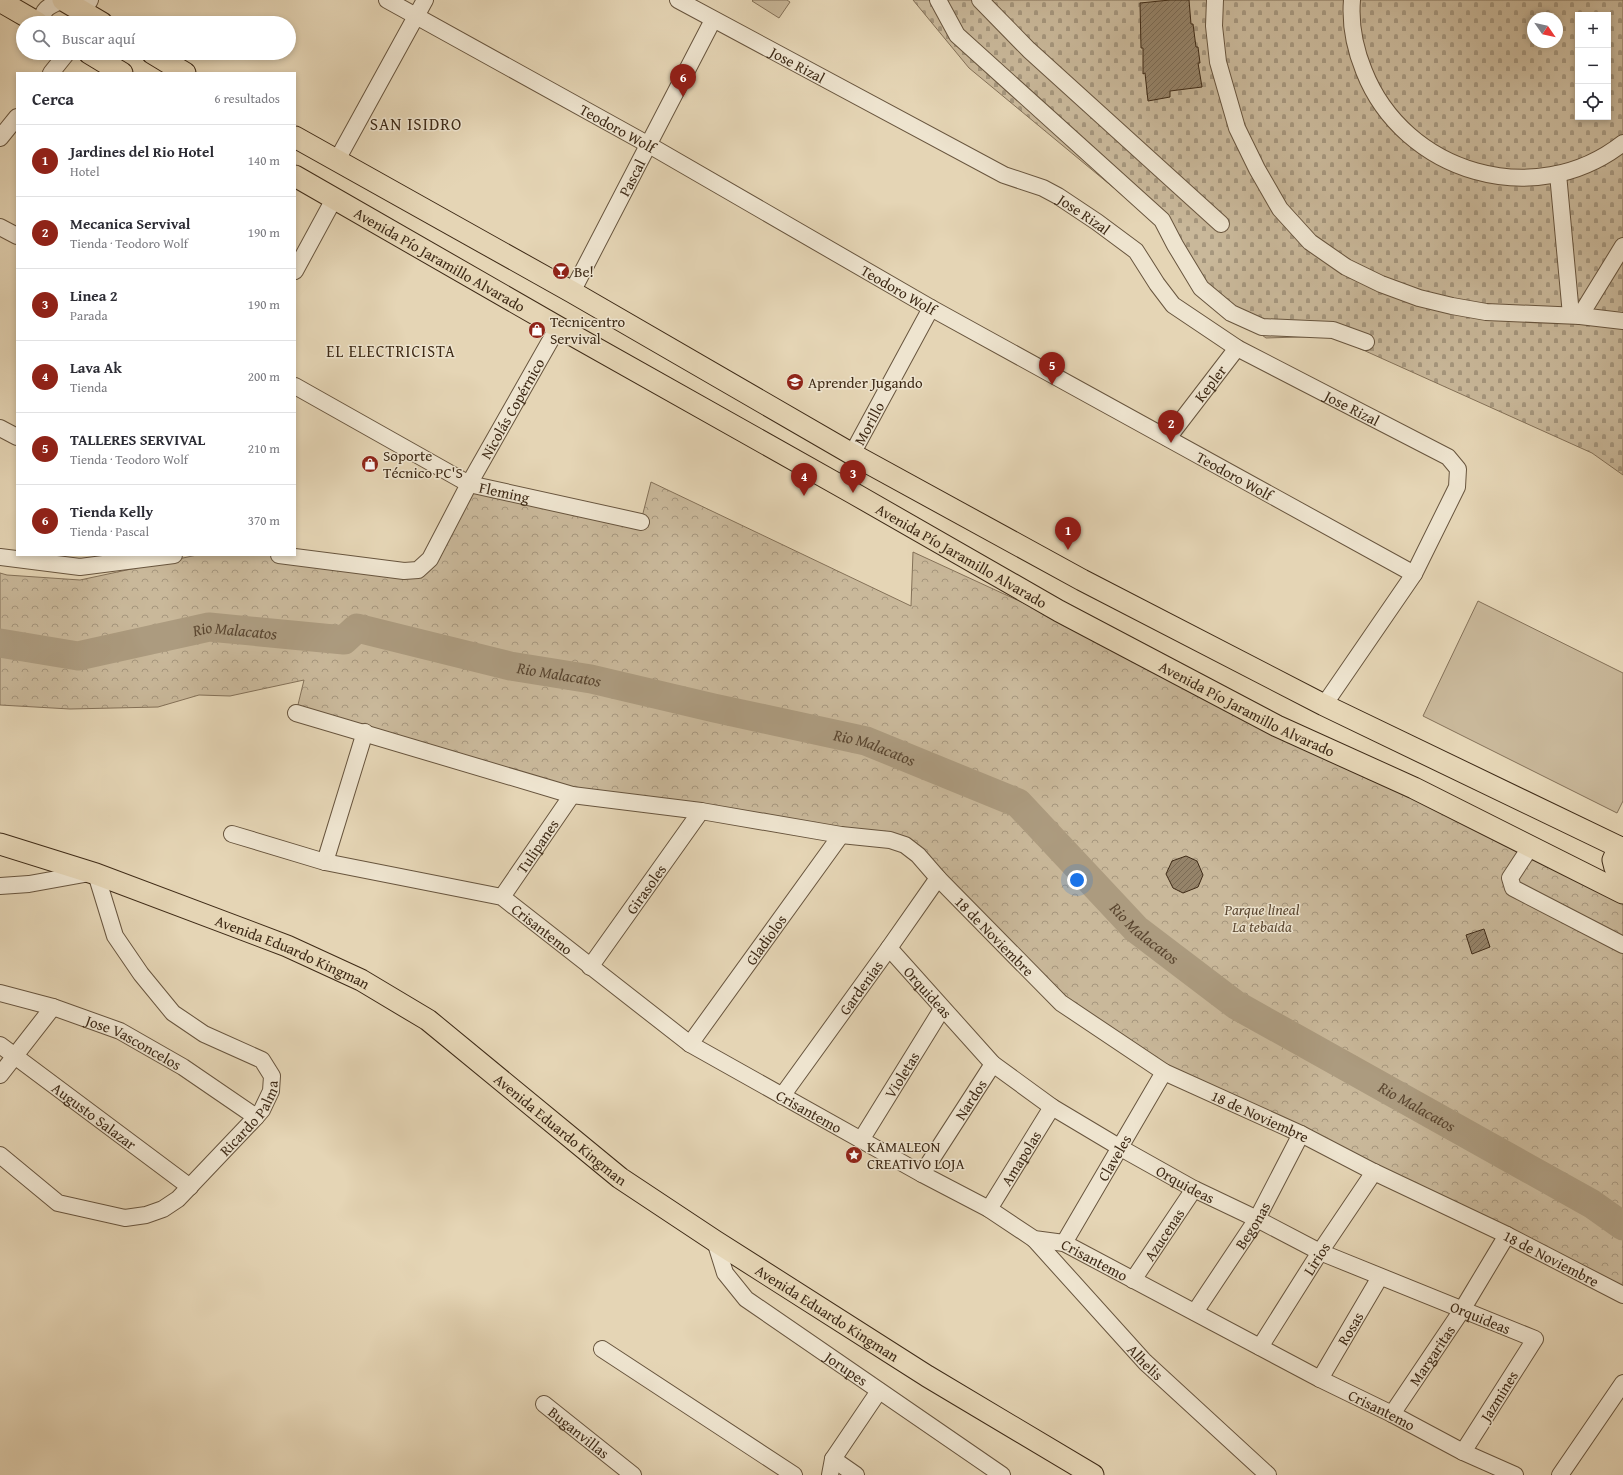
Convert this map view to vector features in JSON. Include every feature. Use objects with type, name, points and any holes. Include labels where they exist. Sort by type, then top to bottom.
[{"type":"main road","points":[[63,0],[85,12]]},
{"type":"main road","points":[[0,1],[26,16]]},
{"type":"main road","points":[[101,60],[120,72]]},
{"type":"main road","points":[[164,60],[184,72]]},
{"type":"main road","points":[[296,137],[572,292],[852,454],[1082,580],[1324,705],[1622,846],[1613,860],[1615,868],[1623,873]]},
{"type":"main road","name":"Avenida Pío Jaramillo Alvarado","points":[[296,177],[1059,611],[1277,726],[1414,788],[1623,893]]},
{"type":"main road","name":"Avenida Eduardo Kingman","points":[[0,844],[93,874],[287,946],[360,980],[392,998],[428,1020],[620,1178],[715,1241],[927,1376],[1093,1475]]},
{"type":"street","points":[[44,16],[49,6],[63,0]]},
{"type":"street","name":"Teodoro Wolf","points":[[387,0],[649,145],[930,308],[1414,574]]},
{"type":"street","points":[[337,160],[425,0]]},
{"type":"street","name":"Jose Rizal","points":[[678,0],[1004,175],[1043,188],[1058,196],[1136,251],[1173,306],[1237,348],[1448,456],[1458,469],[1457,487],[1414,574]]},
{"type":"street","points":[[938,0],[957,35],[1162,220],[1201,288],[1231,313],[1262,327],[1333,330],[1366,342]]},
{"type":"street","points":[[980,0],[1029,50],[1221,224]]},
{"type":"street","points":[[1214,0],[1214,26],[1218,62],[1237,128],[1257,169],[1280,209],[1310,242],[1346,267],[1381,284],[1419,298],[1486,312],[1575,315],[1623,321]]},
{"type":"street","points":[[1352,0],[1353,33],[1359,59],[1369,84],[1383,107],[1401,128],[1421,146],[1433,154],[1456,165],[1481,173],[1506,178],[1532,178],[1558,174],[1587,165],[1613,151],[1623,143]]},
{"type":"street","name":"Pascal","points":[[572,292],[713,20]]},
{"type":"street","points":[[52,72],[61,60]]},
{"type":"street","points":[[0,138],[16,117]]},
{"type":"street","points":[[1558,174],[1575,315]]},
{"type":"street","points":[[296,269],[334,199]]},
{"type":"street","points":[[0,227],[16,235]]},
{"type":"street","points":[[1575,315],[1623,246]]},
{"type":"street","name":"Morillo","points":[[852,454],[930,308]]},
{"type":"street","name":"Nicolás Copérnico","points":[[287,556],[404,571],[418,570],[430,559],[469,484],[558,327]]},
{"type":"street","name":"Kepler","points":[[1168,438],[1237,348]]},
{"type":"street","name":"Fleming","points":[[296,387],[469,484],[641,522]]},
{"type":"street","points":[[0,428],[16,436]]},
{"type":"street","points":[[0,557],[80,567],[166,556]]},
{"type":"street","points":[[1324,705],[1414,574]]},
{"type":"street","name":"18 de Noviembre","points":[[296,713],[365,732],[572,795],[701,811],[841,835],[890,840],[905,845],[918,855],[938,878],[1061,1003],[1164,1072],[1301,1134],[1374,1172],[1507,1235],[1623,1295]]},
{"type":"street","points":[[325,862],[365,732]]},
{"type":"street","name":"Tulipanes","points":[[502,897],[572,795]]},
{"type":"street","name":"Girasoles","points":[[590,967],[701,811]]},
{"type":"street","name":"Crisantemo","points":[[232,834],[325,862],[502,897],[690,1044],[922,1174],[989,1209],[1034,1238],[1064,1243],[1320,1379],[1392,1414],[1463,1452],[1515,1475]]},
{"type":"street","name":"Gladiolos","points":[[690,1044],[841,835]]},
{"type":"street","points":[[1531,846],[1510,878],[1513,888],[1623,945]]},
{"type":"street","points":[[0,886],[28,884],[93,874]]},
{"type":"street","name":"Ricardo Palma","points":[[0,1155],[58,1203],[125,1218],[146,1215],[163,1208],[178,1199],[256,1117],[262,1110],[271,1091],[272,1076],[262,1060],[204,1034],[173,1013],[141,974],[115,936],[93,874]]},
{"type":"street","name":"Gardenias","points":[[782,1096],[938,878]]},
{"type":"street","name":"Orquideas","points":[[889,948],[993,1064],[1052,1107],[1194,1189],[1257,1219],[1320,1252],[1535,1339]]},
{"type":"street","name":"Jose Vasconcelos","points":[[0,993],[53,1007],[120,1031],[183,1068],[256,1117]]},
{"type":"street","points":[[0,1075],[53,1007]]},
{"type":"street","name":"Violetas","points":[[861,1140],[942,1008]]},
{"type":"street","name":"Augusto Salazar","points":[[0,1045],[190,1187]]},
{"type":"street","name":"Nardos","points":[[922,1174],[993,1064]]},
{"type":"street","name":"Claveles","points":[[1064,1243],[1164,1072]]},
{"type":"street","name":"Amapolas","points":[[989,1209],[1052,1107]]},
{"type":"street","name":"Begonas","points":[[1195,1312],[1257,1219],[1301,1134]]},
{"type":"street","name":"Lirios","points":[[1260,1347],[1320,1252],[1374,1172]]},
{"type":"street","name":"Azucenas","points":[[1133,1280],[1194,1189]]},
{"type":"street","name":"Margaritas","points":[[1392,1414],[1462,1310],[1507,1235]]},
{"type":"street","name":"Alhelis","points":[[1034,1238],[1145,1362],[1268,1475]]},
{"type":"street","name":"Jorupes","points":[[715,1241],[725,1273],[746,1299],[1002,1475]]},
{"type":"street","name":"Rosas","points":[[1320,1379],[1380,1277]]},
{"type":"street","name":"Jazmines","points":[[1463,1452],[1535,1339]]},
{"type":"street","points":[[602,1349],[794,1475]]},
{"type":"street","points":[[1560,1475],[1622,1384]]},
{"type":"street","points":[[856,1475],[832,1467],[879,1391]]},
{"type":"street","name":"Buganvillas","points":[[544,1404],[633,1475]]},
{"type":"green space","points":[[787,0],[790,2],[779,18],[752,1]]},
{"type":"green space","points":[[913,0],[1623,0],[1623,475],[1592,453],[1332,336],[1266,338],[1207,295],[1155,222],[969,68]]},
{"type":"green space","name":"Parque lineal La tebaida","points":[[651,482],[911,606],[913,552],[1186,678],[1623,893],[1623,1295],[1164,1072],[1061,1003],[905,845],[572,795],[296,713],[304,680],[230,696],[199,695],[158,707],[70,709],[0,705],[0,573],[7,575],[80,580],[192,556],[288,556],[418,570],[469,484],[641,521]]},
{"type":"green space","points":[[1478,601],[1623,673],[1623,801],[1617,813],[1423,716]]},
{"type":"building","points":[[1189,0],[1191,24],[1193,24],[1196,47],[1198,47],[1200,63],[1198,63],[1202,87],[1170,91],[1170,97],[1148,101],[1145,73],[1143,74],[1140,3]]},
{"type":"building","points":[[1186,856],[1197,861],[1203,875],[1198,887],[1183,893],[1173,888],[1166,874],[1172,861]]},
{"type":"building","points":[[1484,929],[1490,947],[1472,954],[1466,935]]},
{"type":"waterway","name":"Rio Malacatos","points":[[0,643],[78,656],[209,627],[344,640],[357,628],[510,666],[591,679],[714,708],[866,741],[1018,803],[1136,929],[1236,1005],[1592,1204],[1623,1226]]},
{"type":"place","name":"Tienda Kelly","points":[[683,97]]},
{"type":"place","name":"Be!","points":[[561,271]]},
{"type":"place","name":"Tecnicentro Servival","points":[[537,330]]},
{"type":"place","name":"Aprender Jugando","points":[[795,382]]},
{"type":"place","name":"TALLERES SERVIVAL","points":[[1052,385]]},
{"type":"place","name":"Mecanica Servival","points":[[1171,443]]},
{"type":"place","name":"Soporte Técnico PC'S","points":[[370,464]]},
{"type":"place","name":"Linea 2","points":[[853,493]]},
{"type":"place","name":"Lava Ak","points":[[804,496]]},
{"type":"place","name":"Jardines del Rio Hotel","points":[[1068,550]]},
{"type":"place","name":"KAMALEON CREATIVO LOJA","points":[[854,1155]]},
{"type":"district","name":"SAN ISIDRO","points":[[416,123]]},
{"type":"district","name":"EL ELECTRICISTA","points":[[391,351]]}]
